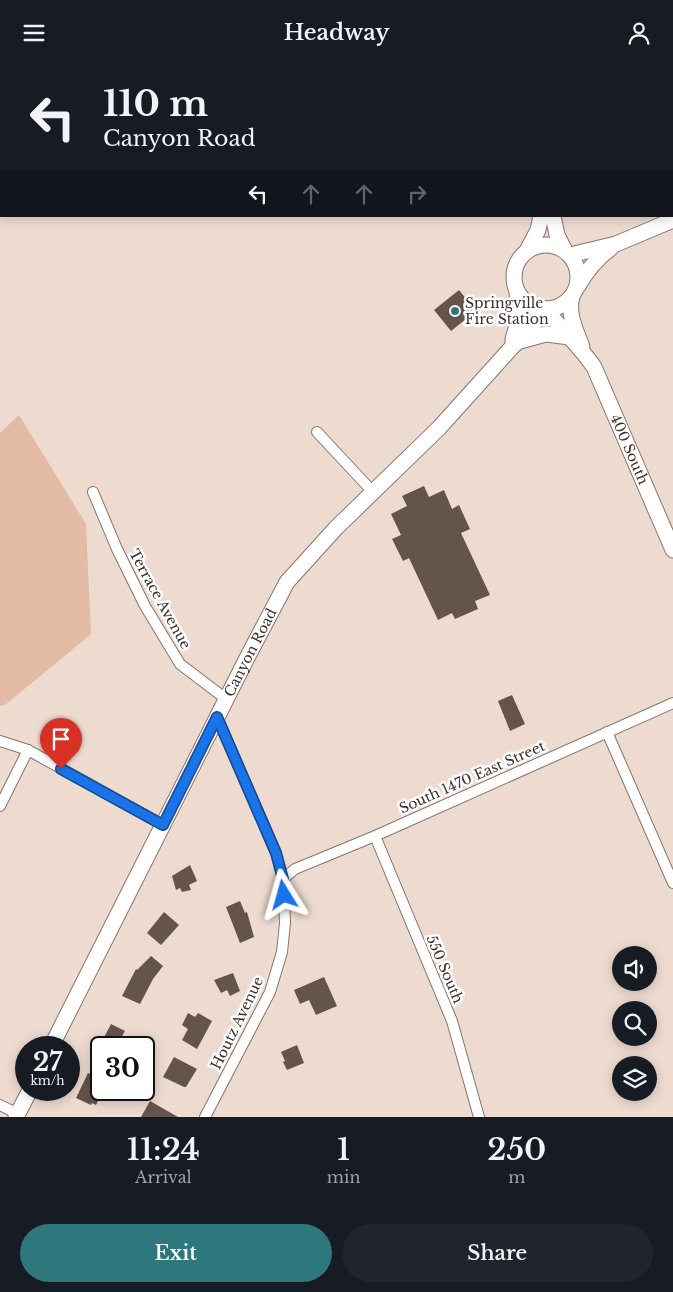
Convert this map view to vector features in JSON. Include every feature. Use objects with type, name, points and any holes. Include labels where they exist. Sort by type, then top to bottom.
[{"type":"main road","points":[[527,251],[542,217]]},
{"type":"main road","points":[[553,217],[557,235],[574,261],[578,274],[573,294]]},
{"type":"main road","points":[[616,244],[587,269],[573,294],[561,305],[545,309],[528,304],[517,291],[514,273],[520,257],[539,245],[546,245],[567,252],[616,244],[673,220]]},
{"type":"main road","name":"Canyon Road","points":[[516,343],[513,339],[519,319],[517,291]]},
{"type":"main road","name":"400 South","points":[[573,294],[570,305],[571,315],[584,351],[594,367],[673,550]]},
{"type":"main road","name":"400 South","points":[[545,309],[559,327],[584,351]]},
{"type":"main road","name":"Canyon Road","points":[[57,1036],[287,582],[336,528],[440,428],[545,309]]},
{"type":"main road","points":[[516,343],[546,334],[570,337]]},
{"type":"main road","points":[[17,1115],[24,1101]]},
{"type":"street","points":[[317,432],[373,492]]},
{"type":"street","name":"Terrace Avenue","points":[[93,492],[113,541],[145,606],[180,664],[226,699]]},
{"type":"street","name":"South 1470 East Street","points":[[283,879],[295,869],[375,836],[673,703]]},
{"type":"street","points":[[217,717],[276,853],[283,879]]},
{"type":"street","points":[[607,732],[673,883]]},
{"type":"street","points":[[0,741],[28,750],[163,825]]},
{"type":"street","points":[[0,806],[28,750]]},
{"type":"street","name":"550 South","points":[[375,836],[452,1021],[479,1117]]},
{"type":"street","name":"Houtz Avenue","points":[[205,1117],[270,992],[279,965],[284,937],[283,879]]},
{"type":"street","points":[[0,1105],[17,1115]]},
{"type":"shaded area","points":[[19,415],[86,524],[91,634],[5,705],[0,706],[0,433]]},
{"type":"building","name":"Springville Fire Station","points":[[459,290],[476,311],[451,331],[434,310]]},
{"type":"building","points":[[424,486],[429,497],[444,490],[452,509],[459,505],[470,529],[461,533],[490,595],[475,601],[478,609],[455,619],[452,613],[438,620],[409,558],[403,561],[392,539],[401,535],[391,514],[407,506],[402,496]]},
{"type":"building","points":[[512,695],[525,724],[510,731],[498,701]]},
{"type":"building","points":[[190,865],[197,881],[189,885],[191,890],[182,892],[180,888],[176,890],[172,876]]},
{"type":"building","points":[[240,901],[245,913],[247,912],[254,937],[240,943],[226,907]]},
{"type":"building","points":[[164,912],[179,925],[161,945],[147,933]]},
{"type":"building","points":[[151,956],[163,966],[153,979],[140,1004],[122,996],[136,969]]},
{"type":"building","points":[[233,973],[240,991],[230,996],[227,990],[221,993],[214,980]]},
{"type":"building","points":[[324,977],[337,1006],[316,1015],[309,1000],[300,1004],[294,990]]},
{"type":"building","points":[[188,1013],[195,1017],[198,1013],[212,1021],[197,1049],[182,1040],[188,1029],[182,1025]]},
{"type":"building","points":[[111,1024],[125,1031],[122,1036],[105,1036]]},
{"type":"building","points":[[297,1045],[304,1063],[287,1070],[281,1052]]},
{"type":"building","points":[[174,1057],[197,1069],[186,1087],[163,1077]]},
{"type":"building","points":[[88,1073],[90,1074],[90,1101],[98,1101],[96,1105],[92,1103],[91,1105],[80,1100],[80,1090]]},
{"type":"building","points":[[150,1101],[178,1117],[141,1117]]},
{"type":"place","name":"Springville Fire Station","points":[[455,311]]},
{"type":"route","points":[[61,769],[163,825],[217,717],[276,853],[283,879],[284,895]]}]
